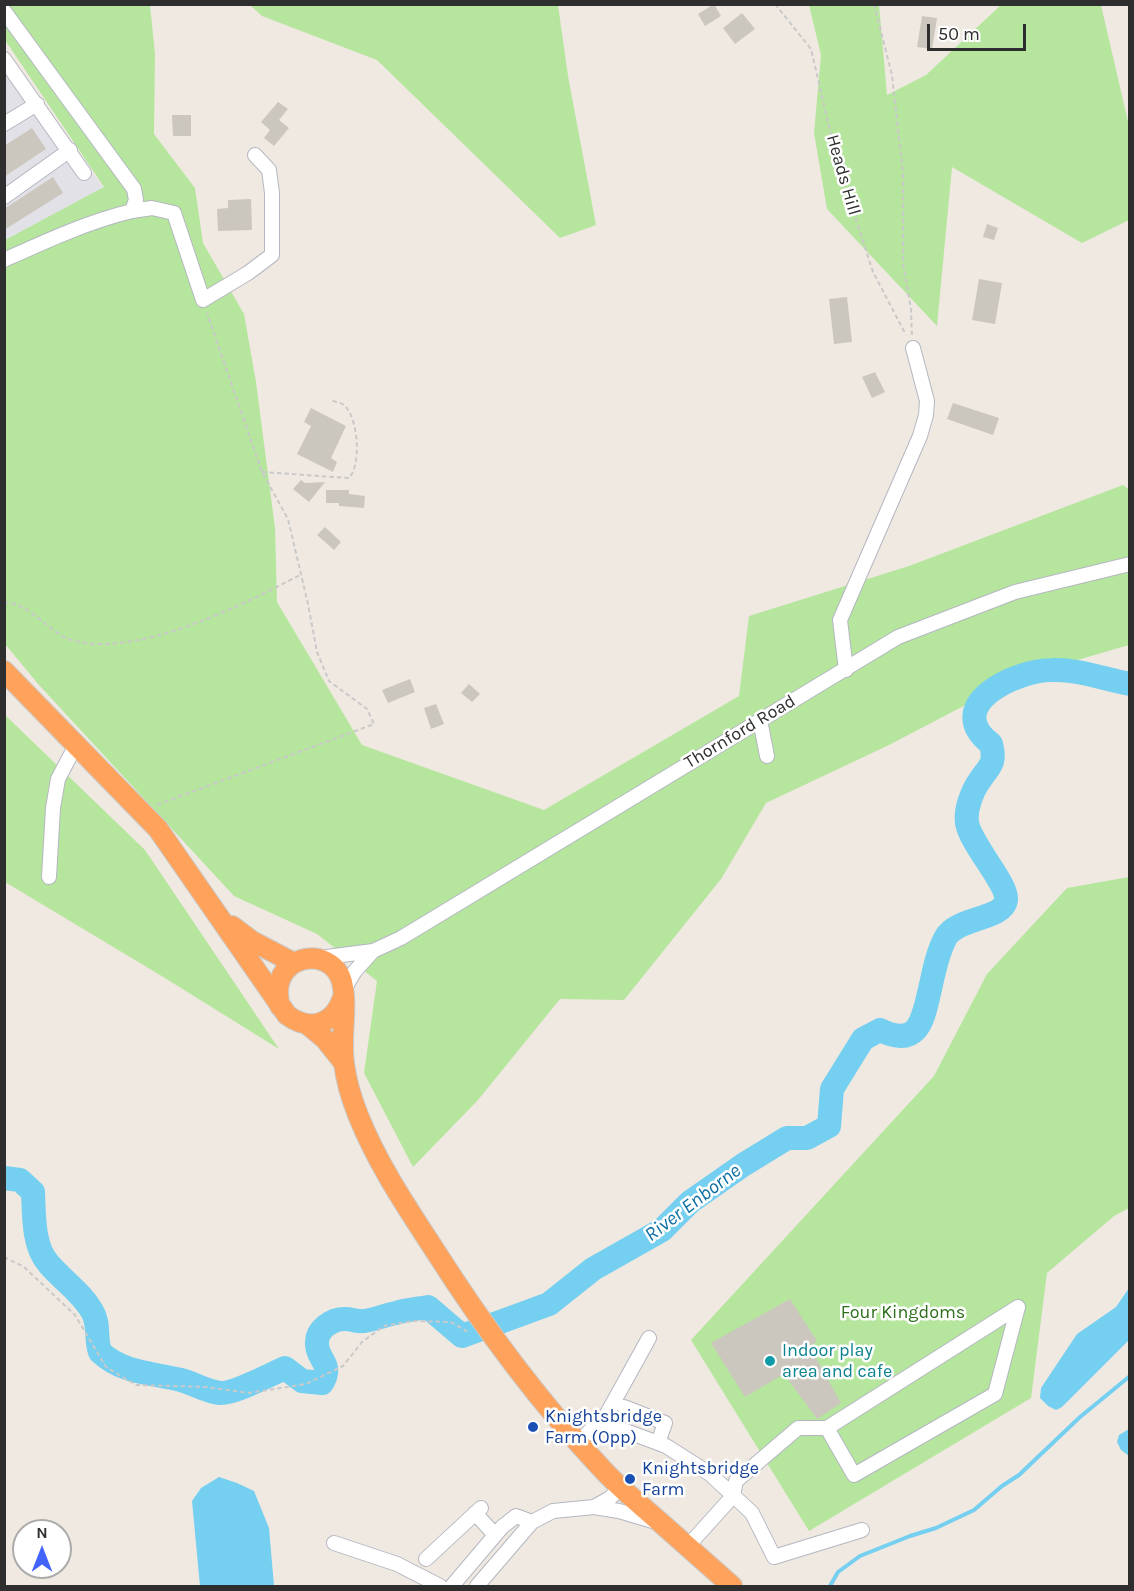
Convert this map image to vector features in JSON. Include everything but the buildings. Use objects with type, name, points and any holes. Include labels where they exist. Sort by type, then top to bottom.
[{"type":"highway","points":[[4,671],[158,829],[286,1015],[296,1021],[318,1024],[333,1016],[340,1006],[343,994]]},
{"type":"highway","points":[[217,912],[252,941],[302,961],[322,960],[330,965],[341,979],[344,1063],[358,1114],[378,1160],[453,1280],[504,1353],[578,1443],[621,1487],[732,1587]]},
{"type":"highway","points":[[280,1006],[277,995],[279,981],[284,971],[302,961]]},
{"type":"highway","points":[[307,1024],[325,1039],[344,1063]]},
{"type":"street","points":[[4,11],[134,189],[136,200],[132,211]]},
{"type":"street","points":[[4,59],[84,173]]},
{"type":"street","points":[[4,124],[37,104]]},
{"type":"street","points":[[4,197],[69,150]]},
{"type":"street","points":[[4,260],[99,219],[152,208],[174,213],[203,300],[248,273],[272,255],[272,193],[269,170],[255,155]]},
{"type":"street","points":[[846,670],[840,620],[911,457],[926,416],[927,401],[913,348]]},
{"type":"street","name":"Thornford Road","points":[[302,961],[373,951],[407,935],[898,637],[1015,592],[1130,564]]},
{"type":"street","points":[[760,720],[767,756]]},
{"type":"street","points":[[49,877],[53,808],[58,779],[76,745]]},
{"type":"street","name":"Thornford Road","points":[[343,994],[355,971],[373,951]]},
{"type":"street","points":[[687,1547],[733,1496],[736,1481],[798,1428],[827,1428],[1018,1307],[994,1395],[854,1474],[827,1428]]},
{"type":"street","points":[[578,1443],[649,1338]]},
{"type":"street","points":[[624,1407],[665,1423],[658,1443]]},
{"type":"street","points":[[595,1420],[658,1443],[710,1474],[752,1513],[774,1557],[862,1530]]},
{"type":"street","points":[[594,1507],[610,1498],[621,1487]]},
{"type":"street","points":[[477,1587],[532,1522],[553,1511],[594,1507],[619,1511],[662,1524]]},
{"type":"street","points":[[426,1559],[478,1510],[495,1535]]},
{"type":"street","points":[[452,1587],[495,1535],[516,1516],[532,1522]]},
{"type":"street","points":[[334,1543],[397,1563],[440,1587]]},
{"type":"path","name":"Heads Hill","points":[[775,4],[811,49],[837,161],[873,272],[913,348]]},
{"type":"path","points":[[874,4],[892,75],[903,174],[903,264],[913,348]]},
{"type":"path","points":[[141,811],[374,724],[367,709],[329,681],[317,652],[288,519],[262,472],[203,300]]},
{"type":"path","points":[[262,472],[349,478],[353,474],[357,446],[354,427],[349,411],[342,403],[330,400]]},
{"type":"path","points":[[4,603],[12,602],[27,610],[48,628],[69,639],[90,644],[111,644],[167,632],[214,616],[301,574]]},
{"type":"path","points":[[4,1257],[24,1267],[75,1315],[106,1366],[136,1384],[207,1387],[249,1393],[306,1384],[343,1366],[362,1342],[384,1326],[413,1321],[452,1322],[478,1337]]},
{"type":"shaded area","points":[[4,56],[104,188],[5,240],[4,240]]},
{"type":"green space","points":[[4,5],[150,5],[155,54],[154,134],[195,188],[203,243],[244,314],[256,382],[275,528],[277,602],[362,745],[544,810],[739,696],[749,616],[909,566],[1123,485],[1130,490],[1129,645],[1019,677],[889,745],[766,803],[721,879],[624,1000],[560,999],[478,1100],[413,1167],[364,1073],[377,981],[317,934],[234,896],[39,685],[5,644],[5,240],[104,187],[5,40]]},
{"type":"green space","points":[[250,5],[558,5],[568,76],[596,225],[560,238],[377,60],[262,16]]},
{"type":"green space","points":[[809,5],[879,5],[887,95],[926,75],[1001,5],[1101,5],[1129,126],[1129,220],[1082,243],[952,167],[937,326],[827,209],[814,133],[821,55]]},
{"type":"green space","points":[[4,714],[145,850],[279,1049],[5,882]]},
{"type":"green space","name":"Four Kingdoms","points":[[1129,877],[1129,1208],[1114,1216],[1047,1273],[1031,1398],[809,1531],[691,1340],[934,1076],[987,974],[1067,888]]},
{"type":"water","points":[[1129,1288],[1129,1340],[1062,1407],[1056,1410],[1048,1406],[1040,1398],[1041,1388],[1077,1334],[1116,1307]]},
{"type":"water","points":[[1129,1429],[1129,1456],[1121,1450],[1117,1442],[1119,1435]]},
{"type":"water","points":[[219,1477],[254,1491],[269,1528],[274,1586],[200,1586],[192,1501],[201,1488]]},
{"type":"waterway","name":"River Enborne","points":[[4,1178],[20,1180],[33,1192],[35,1229],[39,1248],[48,1263],[92,1311],[96,1321],[100,1352],[128,1368],[181,1380],[215,1392],[234,1390],[285,1368],[302,1381],[322,1383],[326,1367],[318,1349],[317,1339],[322,1329],[340,1319],[372,1320],[428,1307],[462,1336],[549,1304],[593,1269],[662,1230],[690,1202],[743,1165],[787,1138],[807,1138],[829,1126],[832,1089],[863,1039],[880,1030],[903,1036],[917,1028],[925,1011],[936,963],[946,937],[952,930],[997,911],[1003,907],[1006,900],[1001,884],[975,842],[967,823],[967,812],[972,795],[991,764],[993,756],[991,744],[978,730],[974,716],[979,703],[989,692],[1020,676],[1052,670],[1072,671],[1130,684]]},
{"type":"waterway","points":[[830,1586],[838,1572],[860,1556],[936,1528],[974,1510],[1019,1475],[1080,1417],[1130,1376]]},
{"type":"place","name":"Indoor play area and cafe","points":[[770,1361]]},
{"type":"place","name":"Knightsbridge Farm (Opp)","points":[[533,1427]]},
{"type":"place","name":"Knightsbridge Farm","points":[[630,1479]]}]
